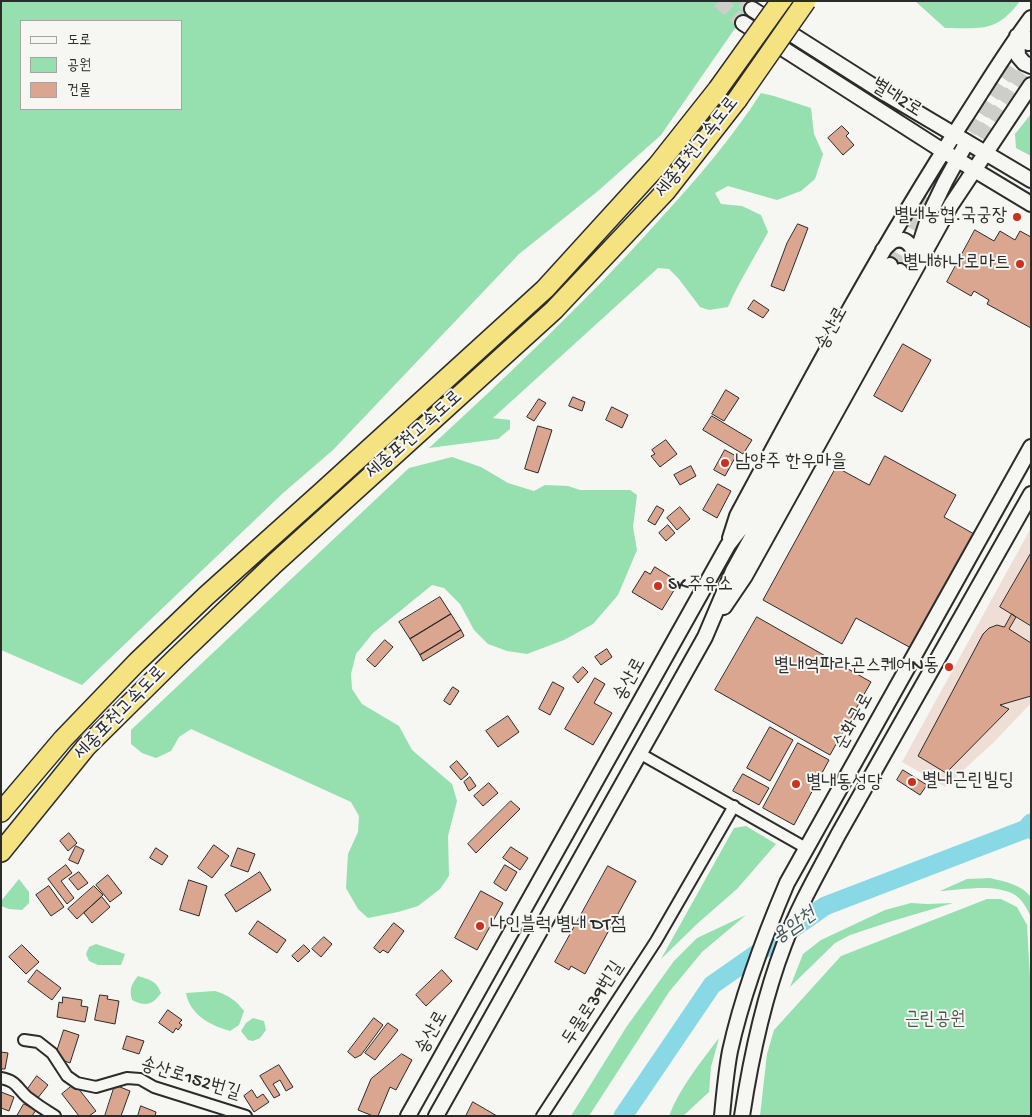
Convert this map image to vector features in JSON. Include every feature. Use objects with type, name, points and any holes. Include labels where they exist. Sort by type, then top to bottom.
[{"type":"highway","name":"세종포천고속도로","points":[[1,812],[63,739],[137,662],[185,616],[545,289],[657,166],[718,89],[781,1]]},
{"type":"highway","name":"세종포천고속도로","points":[[1,852],[86,747],[176,658],[274,564],[554,310],[594,269],[666,192],[737,100],[806,1]]},
{"type":"street","name":"별내2로","points":[[752,9],[857,77],[1031,180]]},
{"type":"street","points":[[1031,18],[1018,56],[1031,66]]},
{"type":"street","name":"별내2로","points":[[743,23],[957,160],[1031,204]]},
{"type":"street","points":[[728,545],[737,516],[882,251],[954,134],[1025,39]]},
{"type":"street","points":[[905,266],[951,205],[1031,85]]},
{"type":"street","points":[[905,266],[967,142]]},
{"type":"street","points":[[436,1116],[704,637],[750,568],[914,249],[909,243],[902,240],[894,241],[882,251]]},
{"type":"street","name":"송산로","points":[[408,1116],[728,545],[746,522],[905,266]]},
{"type":"street","name":"순화궁로","points":[[722,1116],[730,1051],[747,984],[766,931],[787,883],[1031,447]]},
{"type":"street","points":[[742,1116],[749,1068],[762,1011],[784,944],[807,892],[1031,494]]},
{"type":"street","points":[[639,753],[734,806],[805,850]]},
{"type":"street","name":"두물로39번길","points":[[542,1116],[656,941],[734,806]]},
{"type":"street","name":"송산로152번길","points":[[24,1040],[38,1042],[52,1053],[67,1076],[76,1084],[96,1087],[127,1078],[140,1079],[154,1087],[246,1116]]},
{"type":"street","points":[[1,1078],[14,1082],[25,1095],[55,1116]]},
{"type":"shaded area","points":[[1031,528],[1031,703],[995,741],[945,787],[902,762]]},
{"type":"green space","points":[[1,1],[754,1],[661,135],[598,191],[519,254],[333,450],[282,494],[82,685],[1,650]]},
{"type":"green space","points":[[915,1],[1020,1],[1003,19],[995,24],[979,28],[945,28]]},
{"type":"green space","points":[[761,93],[811,108],[814,134],[823,154],[815,179],[801,191],[777,200],[728,186],[715,193],[721,204],[742,206],[761,215],[768,232],[728,307],[709,310],[700,307],[669,269],[658,268],[493,418],[510,420],[510,429],[498,439],[429,448],[548,336],[605,278],[714,158]]},
{"type":"green space","points":[[1031,114],[1031,156],[1016,148],[1015,134]]},
{"type":"green space","points":[[452,457],[481,467],[508,483],[534,491],[545,485],[568,486],[580,490],[630,490],[637,495],[633,527],[637,550],[618,595],[593,624],[564,640],[527,654],[507,651],[488,644],[474,630],[460,604],[444,588],[432,585],[373,633],[356,654],[351,674],[352,689],[362,704],[399,726],[412,750],[452,784],[457,801],[448,836],[449,876],[440,889],[418,906],[368,918],[358,909],[346,888],[348,854],[358,832],[359,816],[351,802],[191,729],[179,737],[171,751],[156,758],[142,753],[131,744],[131,730],[409,468]]},
{"type":"green space","points":[[746,826],[776,844],[737,889],[661,959],[734,828]]},
{"type":"green space","points":[[990,878],[1012,884],[1027,893],[1031,897],[1031,917],[1020,899],[1007,891],[978,888],[940,891],[967,879]]},
{"type":"green space","points":[[19,879],[29,892],[29,903],[22,910],[1,906],[1,901]]},
{"type":"green space","name":"근린공원","points":[[987,899],[1001,899],[1017,907],[1027,925],[1031,995],[1031,1116],[760,1116],[767,1054],[774,1030],[841,956]]},
{"type":"green space","points":[[911,903],[953,903],[850,935],[835,943],[790,987],[803,954],[821,940],[885,910]]},
{"type":"green space","points":[[746,915],[702,952],[669,992],[589,1116],[571,1116],[627,1026],[674,961],[697,938]]},
{"type":"green space","points":[[96,944],[125,954],[121,965],[98,965],[89,961],[86,954],[89,947]]},
{"type":"green space","points":[[138,976],[152,981],[157,985],[161,993],[148,1004],[141,1004],[132,1000],[131,987]]},
{"type":"green space","points":[[215,991],[231,998],[244,1011],[239,1025],[230,1031],[215,1026],[196,1013],[188,1001],[186,993]]},
{"type":"green space","points":[[253,1018],[264,1021],[266,1030],[260,1038],[253,1041],[248,1040],[241,1031],[246,1023]]},
{"type":"green space","points":[[719,1038],[711,1067],[709,1092],[683,1116],[669,1116],[685,1085]]},
{"type":"building","points":[[842,126],[849,133],[846,136],[854,145],[843,155],[828,138]]},
{"type":"building","points":[[798,224],[808,228],[784,291],[771,286],[787,243]]},
{"type":"building","points":[[975,230],[994,241],[1000,231],[1015,240],[1020,231],[1031,237],[1031,328],[987,304],[989,300],[974,291],[971,296],[947,282]]},
{"type":"building","points":[[754,300],[769,310],[763,318],[748,309]]},
{"type":"building","points":[[903,344],[931,360],[902,412],[874,396]]},
{"type":"building","points":[[726,390],[739,398],[724,421],[712,414]]},
{"type":"building","points":[[573,397],[585,402],[582,411],[569,406]]},
{"type":"building","points":[[539,399],[546,403],[534,421],[527,417]]},
{"type":"building","points":[[612,407],[628,415],[622,428],[606,420]]},
{"type":"building","points":[[712,416],[752,440],[743,454],[703,430]]},
{"type":"building","points":[[538,426],[552,430],[538,473],[525,469]]},
{"type":"building","points":[[666,440],[677,454],[660,467],[651,456],[655,454],[652,450]]},
{"type":"building","points":[[725,450],[736,456],[725,476],[714,470]]},
{"type":"building","points":[[885,456],[956,495],[944,517],[974,534],[911,648],[856,618],[842,644],[763,600],[836,467],[869,485]]},
{"type":"building","points":[[691,466],[696,476],[680,485],[674,475]]},
{"type":"building","points":[[718,484],[731,491],[717,518],[703,510]]},
{"type":"building","points":[[657,506],[664,510],[655,525],[648,521]]},
{"type":"building","points":[[680,507],[690,519],[677,530],[667,518]]},
{"type":"building","points":[[668,525],[675,533],[666,541],[659,533]]},
{"type":"building","points":[[1031,553],[1031,626],[1000,607]]},
{"type":"building","points":[[655,567],[679,582],[662,610],[632,592],[645,571],[650,574]]},
{"type":"building","points":[[440,597],[451,614],[410,639],[399,622]]},
{"type":"building","points":[[451,614],[461,630],[420,655],[410,639]]},
{"type":"building","points":[[1012,614],[1016,617],[1009,629],[1031,643],[1031,696],[1000,705],[1009,709],[946,773],[918,756],[983,634],[989,628],[997,625],[1004,627]]},
{"type":"building","points":[[757,617],[871,682],[830,755],[715,690]]},
{"type":"building","points":[[461,630],[464,636],[423,661],[420,655]]},
{"type":"building","points":[[385,640],[393,647],[375,667],[367,660]]},
{"type":"building","points":[[607,649],[612,657],[601,665],[595,657]]},
{"type":"building","points":[[583,667],[588,672],[578,683],[573,677]]},
{"type":"building","points":[[595,678],[605,684],[594,703],[612,713],[593,745],[565,729]]},
{"type":"building","points":[[553,682],[564,688],[550,715],[539,709]]},
{"type":"building","points":[[453,687],[459,691],[450,705],[444,701]]},
{"type":"building","points":[[508,716],[519,732],[498,747],[486,731]]},
{"type":"building","points":[[770,727],[793,740],[770,781],[747,768]]},
{"type":"building","name":"별내동성당","points":[[798,743],[829,760],[794,825],[763,808]]},
{"type":"building","points":[[457,761],[468,774],[461,780],[450,767]]},
{"type":"building","name":"별내근린빌딩","points":[[903,770],[927,785],[920,795],[897,780]]},
{"type":"building","points":[[743,774],[769,788],[759,805],[733,791]]},
{"type":"building","points":[[470,777],[476,786],[469,791],[464,782]]},
{"type":"building","points":[[489,783],[498,793],[483,806],[474,796]]},
{"type":"building","points":[[511,801],[520,809],[476,853],[468,844]]},
{"type":"building","points":[[69,833],[77,843],[68,851],[60,841]]},
{"type":"building","points":[[214,845],[229,856],[212,878],[198,868]]},
{"type":"building","points":[[76,846],[84,850],[78,864],[69,860]]},
{"type":"building","points":[[511,847],[528,858],[520,870],[503,858]]},
{"type":"building","points":[[156,848],[168,856],[162,865],[150,858]]},
{"type":"building","points":[[238,848],[255,854],[248,872],[231,866]]},
{"type":"building","points":[[66,865],[72,873],[61,881],[74,898],[67,904],[48,879]]},
{"type":"building","points":[[505,865],[517,872],[506,891],[494,883]]},
{"type":"building","points":[[608,866],[636,881],[585,974],[571,966],[569,970],[555,962]]},
{"type":"building","points":[[79,872],[88,883],[78,890],[69,879]]},
{"type":"building","points":[[260,872],[271,890],[236,912],[225,895]]},
{"type":"building","points":[[108,875],[122,893],[110,902],[96,885]]},
{"type":"building","points":[[189,880],[207,886],[199,916],[180,910]]},
{"type":"building","points":[[49,886],[64,907],[51,916],[36,895]]},
{"type":"building","points":[[94,886],[103,895],[77,919],[68,909]]},
{"type":"building","points":[[481,891],[503,903],[477,950],[455,938]]},
{"type":"building","points":[[102,897],[110,907],[92,923],[84,913]]},
{"type":"building","points":[[258,921],[286,940],[277,953],[249,934]]},
{"type":"building","points":[[394,923],[404,931],[388,953],[383,950],[380,953],[374,948]]},
{"type":"building","points":[[324,937],[332,944],[321,957],[312,949]]},
{"type":"building","points":[[22,945],[39,962],[26,974],[9,957]]},
{"type":"building","points":[[304,945],[310,951],[298,962],[292,956]]},
{"type":"building","points":[[37,970],[61,988],[52,1000],[28,982]]},
{"type":"building","points":[[442,970],[452,981],[426,1006],[416,995]]},
{"type":"building","points":[[100,995],[108,996],[107,999],[119,1001],[115,1024],[95,1020]]},
{"type":"building","points":[[63,997],[82,1000],[81,1006],[88,1007],[85,1022],[57,1017],[59,1002],[62,1003]]},
{"type":"building","points":[[168,1010],[182,1020],[179,1023],[182,1025],[178,1030],[176,1028],[173,1033],[159,1023]]},
{"type":"building","points":[[374,1018],[383,1025],[361,1055],[355,1058],[348,1052]]},
{"type":"building","points":[[388,1023],[398,1030],[375,1060],[365,1053]]},
{"type":"building","points":[[64,1030],[79,1035],[70,1063],[62,1060],[57,1051]]},
{"type":"building","points":[[127,1036],[144,1041],[139,1054],[123,1049]]},
{"type":"building","points":[[1,1052],[8,1053],[5,1069],[1,1069]]},
{"type":"building","points":[[402,1054],[412,1060],[396,1090],[390,1087],[378,1116],[358,1110],[371,1079]]},
{"type":"building","points":[[279,1065],[293,1087],[286,1091],[280,1080],[273,1084],[280,1095],[274,1098],[260,1076]]},
{"type":"building","points":[[37,1076],[48,1085],[37,1099],[27,1090]]},
{"type":"building","points":[[115,1085],[130,1091],[121,1116],[105,1116]]},
{"type":"building","points":[[72,1086],[76,1090],[78,1088],[96,1111],[89,1116],[79,1116],[62,1094]]},
{"type":"building","points":[[252,1090],[257,1098],[263,1094],[269,1102],[254,1112],[244,1096]]},
{"type":"building","points":[[1,1092],[14,1097],[9,1111],[1,1108]]},
{"type":"building","points":[[473,1102],[497,1116],[466,1116]]},
{"type":"building","points":[[24,1104],[36,1110],[32,1116],[17,1116]]},
{"type":"building","points":[[141,1106],[156,1112],[155,1116],[138,1116]]},
{"type":"waterway","name":"용암천","points":[[623,1116],[712,985],[825,906],[1026,829],[1031,823]]},
{"type":"waterway","points":[[1026,829],[1031,838]]},
{"type":"tunnel","points":[[719,1],[743,23]]},
{"type":"tunnel","points":[[743,1],[752,9]]},
{"type":"tunnel","points":[[958,149],[1025,47]]},
{"type":"tunnel","points":[[947,191],[967,157],[1031,63]]},
{"type":"tunnel","points":[[890,265],[940,180]]},
{"type":"tunnel","points":[[900,271],[917,242]]},
{"type":"place","name":"별내농협.국궁장","points":[[1017,217]]},
{"type":"place","name":"별내하나로마트","points":[[1020,264]]},
{"type":"place","name":"남양주 한우마을","points":[[725,463]]},
{"type":"place","name":"SK주유소","points":[[658,586]]},
{"type":"place","name":"별내역파라곤스퀘어N동","points":[[949,667]]},
{"type":"place","name":"별내근린빌딩","points":[[912,782]]},
{"type":"place","name":"별내동성당","points":[[796,784]]},
{"type":"place","name":"나인블럭 별내 DT점","points":[[480,926]]}]
